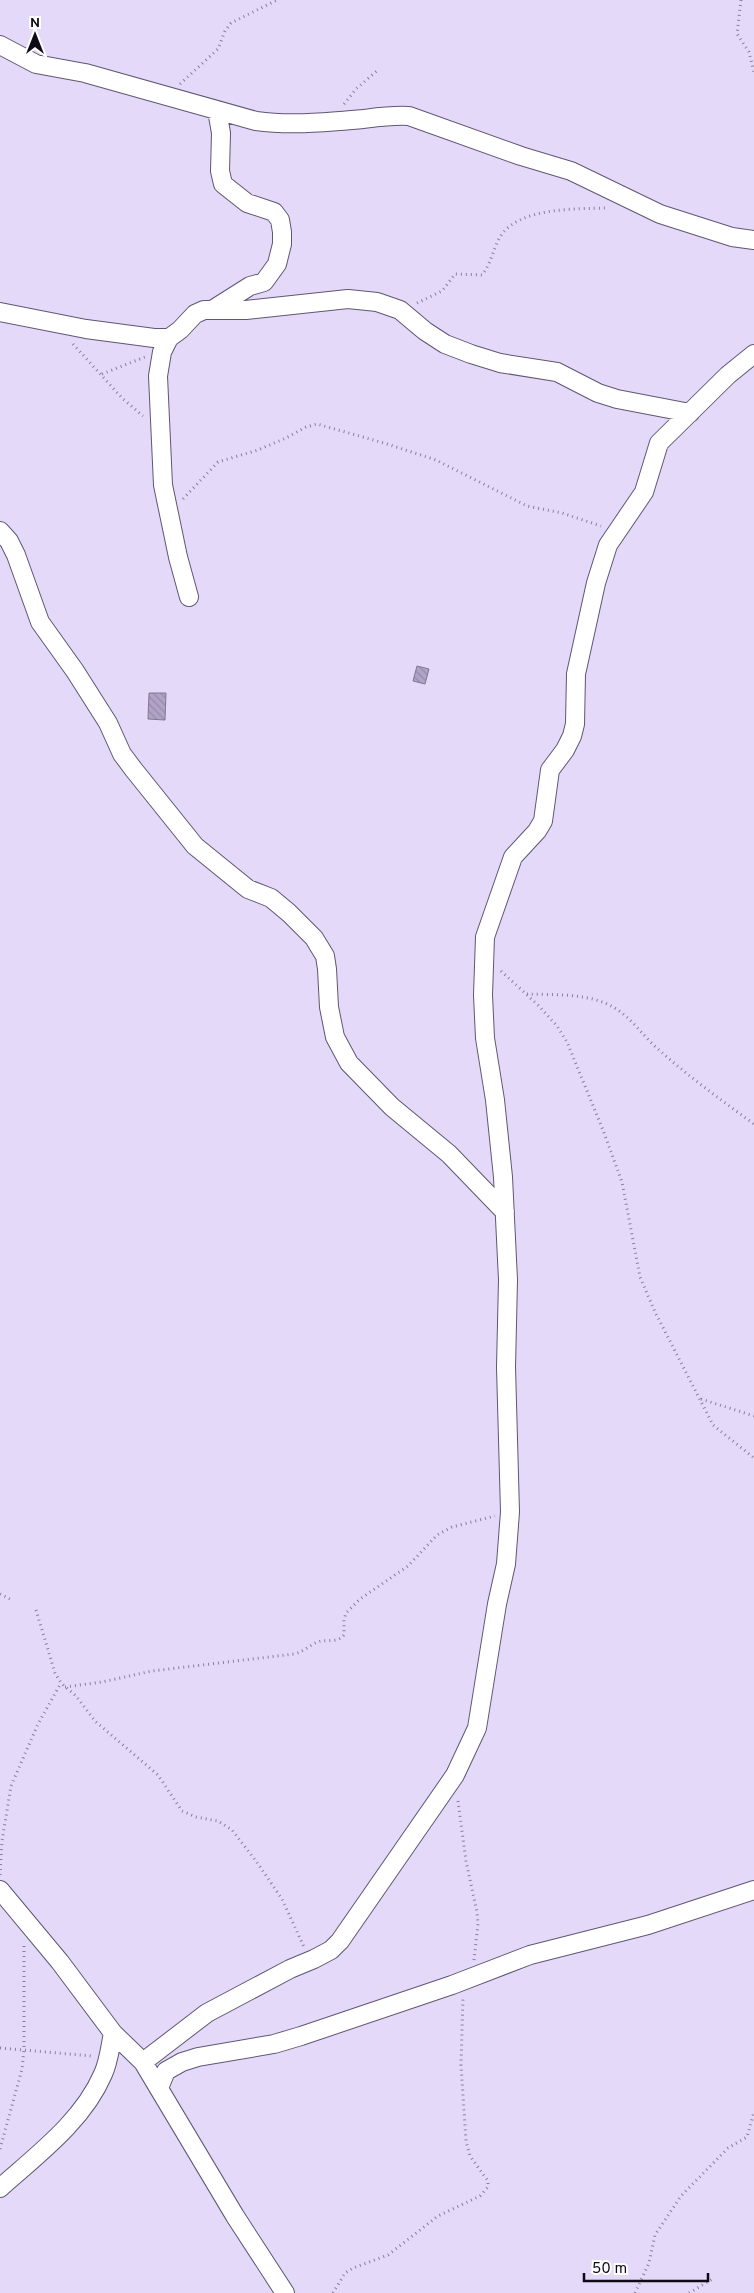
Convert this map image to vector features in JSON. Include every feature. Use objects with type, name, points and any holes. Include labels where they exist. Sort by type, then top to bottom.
[{"type":"street","points":[[0,45],[36,64],[85,73],[256,121],[279,124],[333,122],[391,115],[409,116],[520,156],[571,171],[660,214],[732,237],[754,240]]},
{"type":"street","points":[[212,310],[250,286],[264,282],[277,264],[282,244],[280,220],[274,212],[247,204],[223,184],[220,171],[221,134],[216,110]]},
{"type":"street","points":[[189,597],[163,485],[158,376],[162,352],[169,338],[199,311],[246,310],[348,299],[377,302],[400,310],[438,340],[471,354],[500,363],[557,372],[598,393],[617,399],[690,414]]},
{"type":"street","points":[[0,312],[86,329],[154,338],[169,338]]},
{"type":"street","points":[[143,2062],[207,2013],[290,1969],[331,1950],[340,1942],[455,1775],[477,1728],[496,1604],[506,1564],[510,1512],[506,1366],[508,1280],[505,1212],[495,1100],[485,1038],[483,995],[485,937],[513,857],[540,826],[545,812],[550,770],[565,750],[572,736],[575,724],[576,674],[602,559],[617,532],[644,492],[650,479],[659,443],[728,375],[754,354]]},
{"type":"street","points":[[0,531],[16,555],[40,622],[108,723],[122,754],[134,770],[195,846],[248,889],[271,898],[290,913],[314,938],[325,956],[328,969],[329,1007],[334,1038],[349,1063],[392,1107],[449,1154],[505,1212]]},
{"type":"street","points":[[0,1890],[113,2033],[143,2062],[235,2216],[285,2293]]},
{"type":"street","points":[[159,2088],[166,2071],[182,2062],[198,2057],[274,2044],[471,1978],[544,1951],[648,1925],[754,1890]]},
{"type":"street","points":[[0,2188],[75,2118],[94,2092],[104,2073],[113,2033]]},
{"type":"path","points":[[167,96],[218,49],[225,30],[231,23],[277,0]]},
{"type":"path","points":[[741,0],[737,34],[750,52],[754,72]]},
{"type":"path","points":[[333,122],[356,89],[379,69]]},
{"type":"path","points":[[400,310],[442,292],[455,274],[482,275],[500,237],[509,225],[518,219],[552,212],[614,207]]},
{"type":"path","points":[[71,342],[122,398],[151,423],[161,435]]},
{"type":"path","points":[[102,374],[136,362],[149,355]]},
{"type":"path","points":[[169,514],[218,462],[258,450],[286,438],[306,426],[316,424],[436,460],[527,506],[562,513],[617,532]]},
{"type":"path","points":[[485,957],[526,994],[557,1026],[567,1042],[622,1182],[640,1278],[713,1425],[754,1458]]},
{"type":"path","points":[[526,994],[592,999],[613,1006],[628,1018],[660,1051],[754,1124]]},
{"type":"path","points":[[700,1399],[754,1416]]},
{"type":"path","points":[[65,1686],[102,1682],[152,1671],[294,1654],[305,1651],[319,1642],[341,1639],[344,1635],[346,1613],[360,1599],[408,1566],[437,1535],[452,1528],[510,1512]]},
{"type":"path","points":[[0,1594],[12,1600]]},
{"type":"path","points":[[36,1610],[55,1673],[61,1683],[76,1696],[95,1721],[158,1775],[182,1811],[196,1817],[218,1821],[232,1830],[282,1899],[301,1944],[314,1959]]},
{"type":"path","points":[[0,1890],[2,1841],[11,1786],[38,1724],[61,1683]]},
{"type":"path","points":[[333,2293],[345,2273],[353,2268],[388,2255],[438,2216],[480,2196],[488,2187],[485,2176],[470,2156],[464,2122],[461,2065],[462,2014],[464,1994],[471,1978],[478,1924],[466,1861],[455,1775]]},
{"type":"path","points":[[0,2149],[21,2080],[24,2049],[24,1919]]},
{"type":"path","points":[[0,2048],[108,2058]]},
{"type":"path","points":[[635,2293],[650,2263],[655,2234],[663,2226],[681,2196],[692,2184],[728,2148],[747,2137],[754,2112]]},
{"type":"path","points":[[689,2293],[714,2278]]},
{"type":"building","points":[[417,666],[429,669],[425,684],[413,681]]},
{"type":"building","points":[[149,693],[166,693],[165,720],[148,719]]}]
